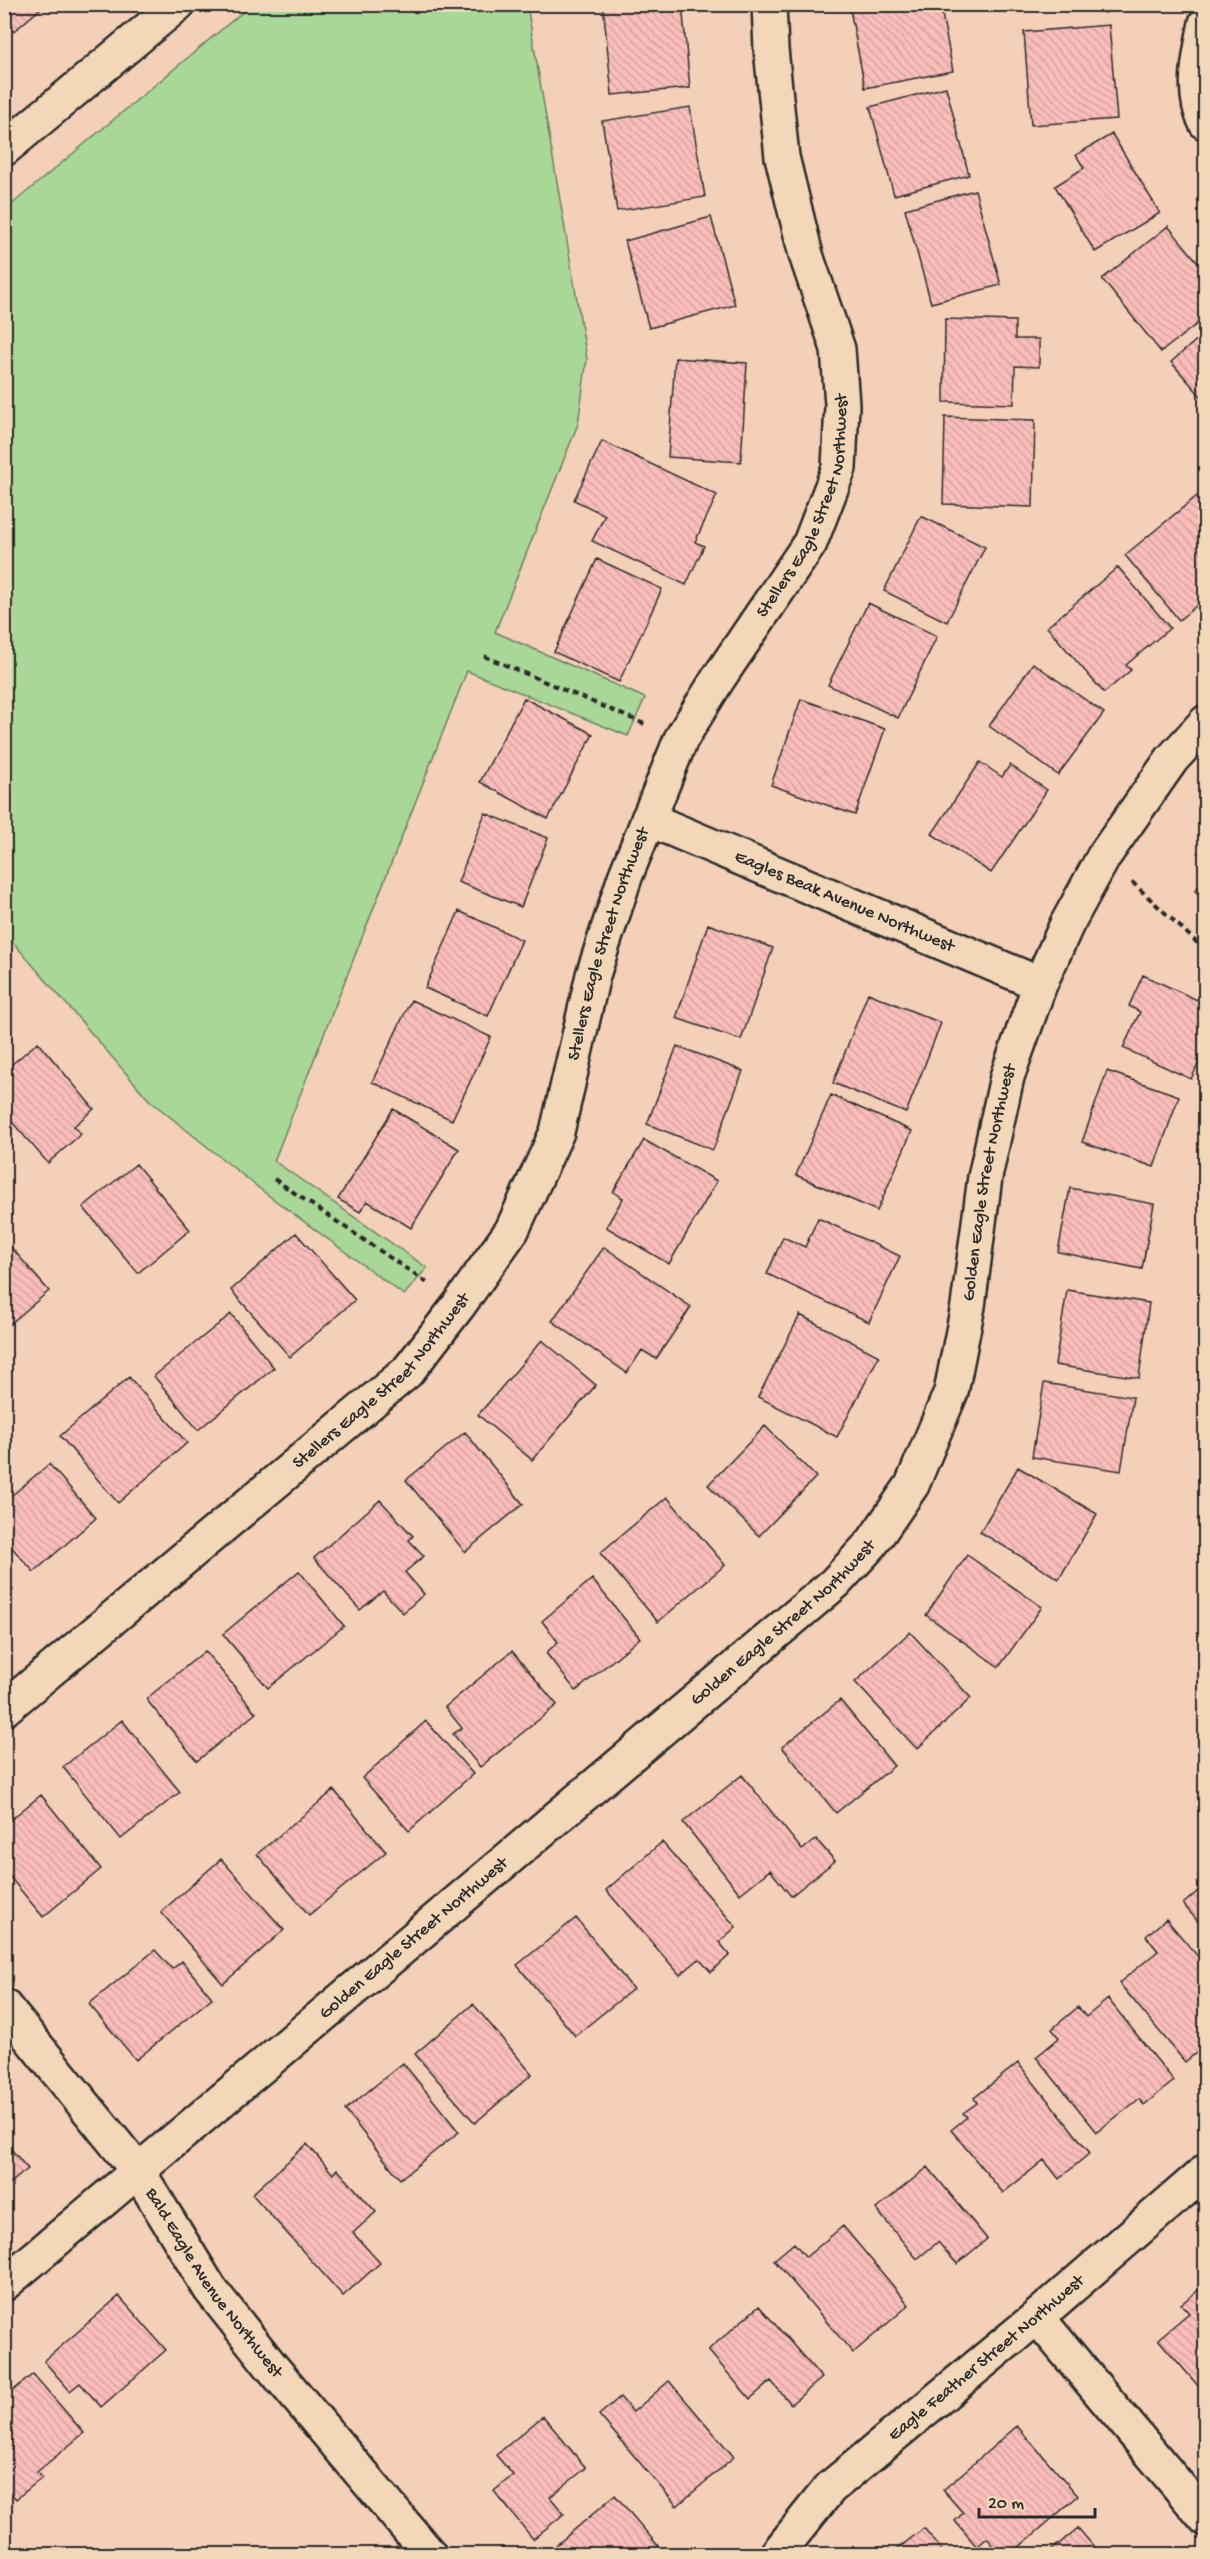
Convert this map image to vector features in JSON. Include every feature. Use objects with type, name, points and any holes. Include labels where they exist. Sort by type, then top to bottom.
[{"type":"street","points":[[4,149],[178,4]]},
{"type":"street","name":"Stellers Eagle Street Northwest","points":[[4,1709],[407,1372],[459,1305],[512,1230],[557,1132],[593,975],[625,877],[681,739],[718,679],[810,543],[838,468],[842,405],[838,349],[806,255],[782,157],[771,49],[769,4]]},
{"type":"street","points":[[1206,23],[1198,67],[1200,113],[1206,123]]},
{"type":"street","name":"Golden Eagle Street Northwest","points":[[4,2283],[835,1583],[872,1543],[912,1485],[951,1392],[968,1306],[990,1154],[1007,1077],[1040,984],[1067,924],[1104,856],[1172,759],[1206,722]]},
{"type":"street","name":"Eagles Beak Avenue Northwest","points":[[648,819],[1040,984]]},
{"type":"street","name":"Bald Eagle Avenue Northwest","points":[[4,2006],[138,2171],[210,2289],[271,2366],[429,2554]]},
{"type":"street","name":"Eagle Feather Street Northwest","points":[[777,2554],[830,2488],[1037,2317],[1206,2171]]},
{"type":"street","points":[[1037,2317],[1206,2519]]},
{"type":"path","points":[[484,657],[681,739]]},
{"type":"path","points":[[1104,856],[1206,951]]},
{"type":"path","points":[[274,1179],[459,1305]]},
{"type":"green space","points":[[251,5],[527,5],[587,359],[578,424],[495,632],[645,698],[628,736],[467,671],[274,1161],[427,1268],[404,1295],[265,1193],[149,1100],[5,933],[5,210]]},
{"type":"building","points":[[4,4],[46,4],[13,32],[4,21]]},
{"type":"building","points":[[603,4],[682,4],[690,88],[612,95]]},
{"type":"building","points":[[849,4],[940,4],[953,71],[865,88]]},
{"type":"building","points":[[1091,4],[1111,4],[1105,13]]},
{"type":"building","points":[[1109,25],[1117,119],[1031,125],[1024,32]]},
{"type":"building","points":[[946,87],[969,175],[894,195],[870,107]]},
{"type":"building","points":[[690,107],[705,197],[617,211],[602,121]]},
{"type":"building","points":[[1112,134],[1160,213],[1095,252],[1055,186],[1084,168],[1076,155]]},
{"type":"building","points":[[975,190],[1001,285],[931,303],[905,209]]},
{"type":"building","points":[[711,217],[735,305],[649,328],[625,241]]},
{"type":"building","points":[[1168,226],[1206,272],[1206,317],[1161,352],[1102,279]]},
{"type":"building","points":[[945,319],[1015,321],[1015,339],[1039,339],[1039,367],[1015,366],[1014,404],[944,402]]},
{"type":"building","points":[[1206,332],[1206,402],[1171,362]]},
{"type":"building","points":[[675,358],[747,363],[741,462],[668,457]]},
{"type":"building","points":[[945,417],[1035,420],[1033,507],[943,504]]},
{"type":"building","points":[[602,441],[717,495],[695,542],[704,546],[686,585],[592,541],[605,515],[574,500]]},
{"type":"building","points":[[1197,496],[1206,506],[1206,598],[1179,620],[1125,555]]},
{"type":"building","points":[[921,516],[985,547],[947,622],[884,591]]},
{"type":"building","points":[[597,559],[662,589],[619,682],[554,652]]},
{"type":"building","points":[[1118,567],[1170,628],[1126,665],[1131,670],[1104,693],[1047,627]]},
{"type":"building","points":[[868,603],[937,636],[898,718],[828,685]]},
{"type":"building","points":[[1033,663],[1104,713],[1058,775],[989,726]]},
{"type":"building","points":[[524,698],[593,734],[548,819],[480,782]]},
{"type":"building","points":[[801,699],[885,729],[855,815],[771,785]]},
{"type":"building","points":[[980,762],[1002,777],[1010,765],[1047,790],[991,873],[932,834]]},
{"type":"building","points":[[485,813],[548,838],[521,907],[458,882]]},
{"type":"building","points":[[1206,878],[1206,901],[1195,891]]},
{"type":"building","points":[[459,911],[522,940],[488,1016],[425,988]]},
{"type":"building","points":[[708,924],[773,948],[741,1040],[676,1018]]},
{"type":"building","points":[[1143,975],[1206,1004],[1206,1048],[1191,1079],[1123,1048],[1140,1012],[1129,1006]]},
{"type":"building","points":[[868,993],[941,1023],[906,1113],[833,1083]]},
{"type":"building","points":[[411,1000],[491,1037],[452,1120],[372,1082]]},
{"type":"building","points":[[38,1042],[94,1109],[74,1126],[81,1134],[48,1163],[4,1113],[4,1071]]},
{"type":"building","points":[[677,1046],[743,1071],[713,1150],[647,1124]]},
{"type":"building","points":[[1107,1071],[1179,1096],[1154,1167],[1082,1142]]},
{"type":"building","points":[[831,1095],[912,1131],[877,1211],[796,1175]]},
{"type":"building","points":[[393,1109],[459,1149],[411,1228],[367,1201],[360,1212],[338,1199]]},
{"type":"building","points":[[644,1140],[717,1181],[669,1264],[606,1227],[623,1198],[613,1192]]},
{"type":"building","points":[[136,1164],[190,1230],[138,1273],[83,1207]]},
{"type":"building","points":[[1070,1188],[1154,1204],[1142,1269],[1058,1252]]},
{"type":"building","points":[[818,1218],[900,1256],[869,1322],[767,1274],[783,1237],[805,1247]]},
{"type":"building","points":[[296,1233],[355,1300],[290,1357],[231,1290]]},
{"type":"building","points":[[4,1239],[49,1291],[4,1329]]},
{"type":"building","points":[[604,1247],[691,1307],[656,1359],[642,1350],[627,1373],[552,1321]]},
{"type":"building","points":[[1067,1290],[1149,1303],[1139,1378],[1055,1365]]},
{"type":"building","points":[[231,1314],[274,1368],[198,1430],[154,1376]]},
{"type":"building","points":[[800,1315],[879,1356],[837,1437],[758,1397]]},
{"type":"building","points":[[542,1340],[596,1385],[532,1460],[478,1415]]},
{"type":"building","points":[[129,1377],[187,1443],[118,1503],[60,1436]]},
{"type":"building","points":[[1044,1383],[1133,1397],[1121,1471],[1032,1457]]},
{"type":"building","points":[[765,1426],[816,1477],[759,1536],[708,1485]]},
{"type":"building","points":[[465,1432],[523,1504],[465,1552],[406,1480]]},
{"type":"building","points":[[49,1464],[96,1518],[34,1572],[4,1539],[4,1502]]},
{"type":"building","points":[[1018,1467],[1097,1514],[1059,1579],[980,1532]]},
{"type":"building","points":[[667,1497],[725,1565],[658,1622],[600,1553]]},
{"type":"building","points":[[380,1500],[413,1536],[409,1540],[424,1556],[405,1572],[424,1594],[403,1613],[383,1591],[360,1610],[314,1558]]},
{"type":"building","points":[[967,1555],[1042,1607],[999,1667],[926,1615]]},
{"type":"building","points":[[299,1571],[344,1626],[268,1688],[223,1634]]},
{"type":"building","points":[[592,1579],[640,1638],[576,1691],[546,1653],[558,1642],[542,1621]]},
{"type":"building","points":[[4,1581],[13,1590],[4,1597]]},
{"type":"building","points":[[910,1632],[971,1698],[917,1749],[855,1682]]},
{"type":"building","points":[[205,1651],[256,1713],[197,1761],[146,1699]]},
{"type":"building","points":[[512,1651],[557,1705],[480,1767],[453,1734],[462,1728],[445,1707]]},
{"type":"building","points":[[840,1700],[894,1766],[836,1813],[782,1747]]},
{"type":"building","points":[[122,1720],[180,1792],[121,1839],[63,1767]]},
{"type":"building","points":[[426,1721],[473,1774],[409,1831],[362,1778]]},
{"type":"building","points":[[742,1775],[802,1850],[816,1839],[835,1861],[791,1896],[770,1870],[740,1894],[683,1822]]},
{"type":"building","points":[[334,1790],[386,1852],[309,1915],[257,1854]]},
{"type":"building","points":[[41,1795],[101,1869],[43,1917],[4,1870],[4,1825]]},
{"type":"building","points":[[662,1842],[736,1927],[719,1942],[730,1955],[711,1972],[699,1959],[680,1975],[606,1890]]},
{"type":"building","points":[[221,1859],[284,1930],[223,1984],[161,1912]]},
{"type":"building","points":[[1206,1870],[1206,1931],[1183,1904],[1205,1885],[1198,1876]]},
{"type":"building","points":[[576,1918],[633,1989],[575,2036],[517,1965]]},
{"type":"building","points":[[1166,1919],[1206,1966],[1206,2045],[1185,2062],[1119,1983],[1158,1951],[1146,1936]]},
{"type":"building","points":[[155,1950],[172,1969],[182,1961],[212,1998],[136,2060],[89,2004]]},
{"type":"building","points":[[1108,1999],[1174,2081],[1144,2105],[1139,2099],[1097,2132],[1036,2057],[1059,2038],[1052,2029],[1078,2007],[1086,2017]]},
{"type":"building","points":[[473,2004],[532,2074],[475,2123],[415,2054]]},
{"type":"building","points":[[403,2063],[459,2132],[400,2179],[345,2110]]},
{"type":"building","points":[[1018,2063],[1090,2153],[1059,2179],[1044,2160],[1003,2193],[951,2130],[967,2117],[963,2113],[977,2103],[974,2098]]},
{"type":"building","points":[[4,2141],[28,2169],[4,2188]]},
{"type":"building","points":[[307,2144],[333,2174],[337,2169],[376,2212],[353,2233],[380,2263],[343,2296],[252,2194]]},
{"type":"building","points":[[928,2167],[987,2239],[957,2264],[938,2242],[917,2259],[876,2209]]},
{"type":"building","points":[[843,2226],[909,2305],[853,2353],[774,2260],[794,2243],[806,2257]]},
{"type":"building","points":[[1206,2284],[1206,2395],[1158,2339],[1189,2313],[1181,2304]]},
{"type":"building","points":[[119,2296],[166,2350],[101,2407],[80,2383],[70,2391],[44,2361]]},
{"type":"building","points":[[759,2306],[822,2378],[791,2404],[771,2381],[750,2399],[708,2350]]},
{"type":"building","points":[[33,2374],[84,2433],[37,2472],[42,2478],[16,2499],[4,2485],[4,2398]]},
{"type":"building","points":[[669,2381],[734,2457],[677,2506],[599,2415],[620,2397],[633,2412]]},
{"type":"building","points":[[543,2416],[586,2468],[550,2497],[564,2514],[533,2539],[494,2491],[513,2475],[496,2455]]},
{"type":"building","points":[[1017,2426],[1078,2496],[1011,2554],[1001,2554],[987,2538],[977,2547],[955,2521],[963,2513],[943,2490]]},
{"type":"building","points":[[615,2495],[665,2554],[546,2554]]},
{"type":"building","points":[[924,2528],[945,2554],[891,2554]]},
{"type":"building","points":[[1078,2528],[1100,2554],[1047,2554]]}]
